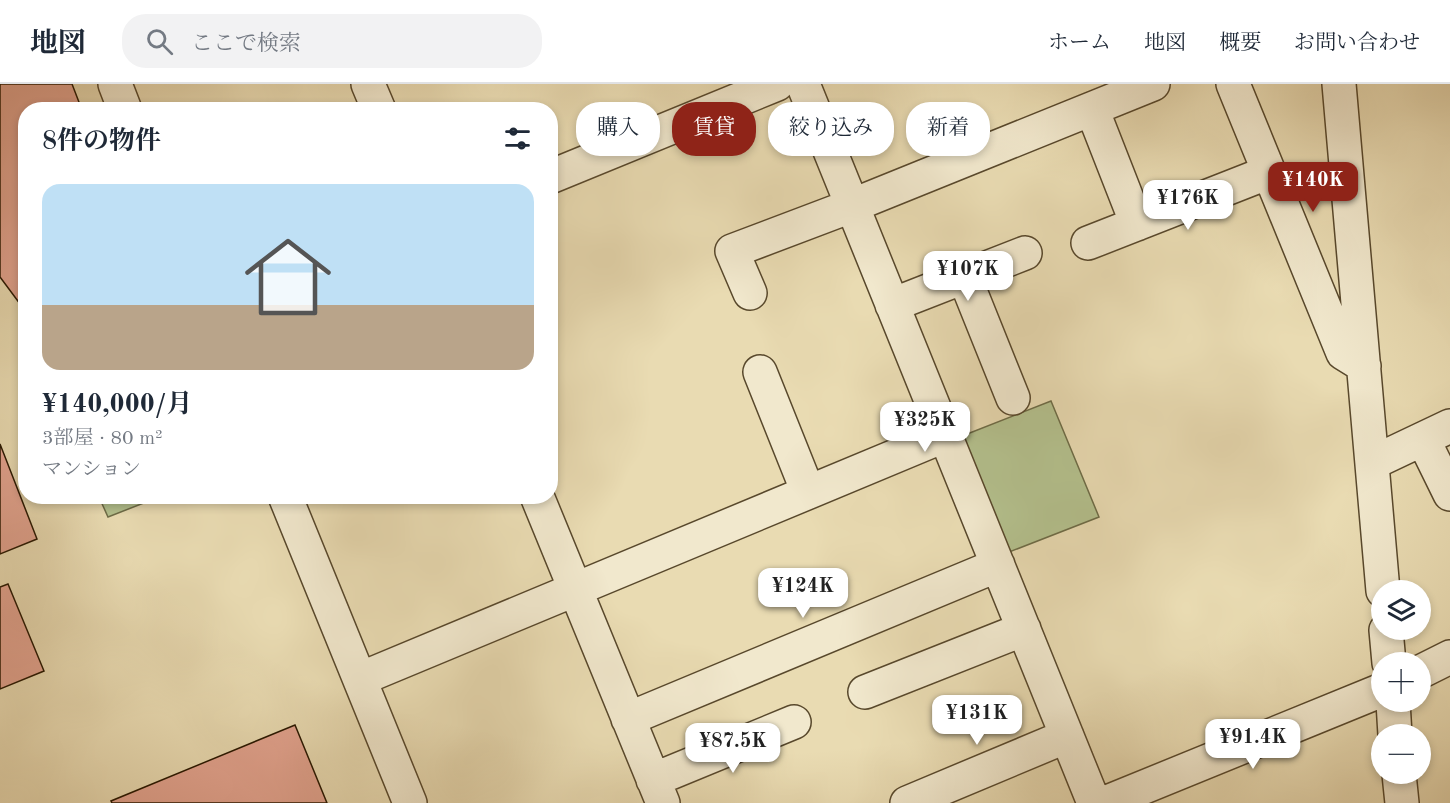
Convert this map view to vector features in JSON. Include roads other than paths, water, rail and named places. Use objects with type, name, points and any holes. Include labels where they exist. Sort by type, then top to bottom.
[{"type":"street","points":[[115,84],[122,102]]},
{"type":"street","points":[[368,84],[376,102]]},
{"type":"street","points":[[558,174],[777,84]]},
{"type":"street","points":[[802,84],[1094,803]]},
{"type":"street","points":[[750,293],[732,251],[851,206],[1153,84]]},
{"type":"street","points":[[1233,84],[1343,352],[1364,366]]},
{"type":"street","points":[[1339,84],[1382,580]]},
{"type":"street","points":[[1092,109],[1137,224]]},
{"type":"street","points":[[1088,243],[1269,172]]},
{"type":"street","points":[[892,305],[1025,253]]},
{"type":"street","points":[[964,276],[1013,398]]},
{"type":"street","points":[[759,372],[808,492]]},
{"type":"street","points":[[1372,463],[1436,432],[1450,495]]},
{"type":"street","points":[[360,679],[946,435]]},
{"type":"street","points":[[288,504],[410,803]]},
{"type":"street","points":[[540,504],[658,791],[794,722]]},
{"type":"street","points":[[628,719],[998,565]]},
{"type":"street","points":[[865,692],[1024,629]]},
{"type":"street","points":[[1431,666],[1450,657]]},
{"type":"street","points":[[1105,803],[1371,694]]},
{"type":"street","points":[[907,803],[1067,736]]},
{"type":"street","points":[[1400,784],[1402,803]]}]
